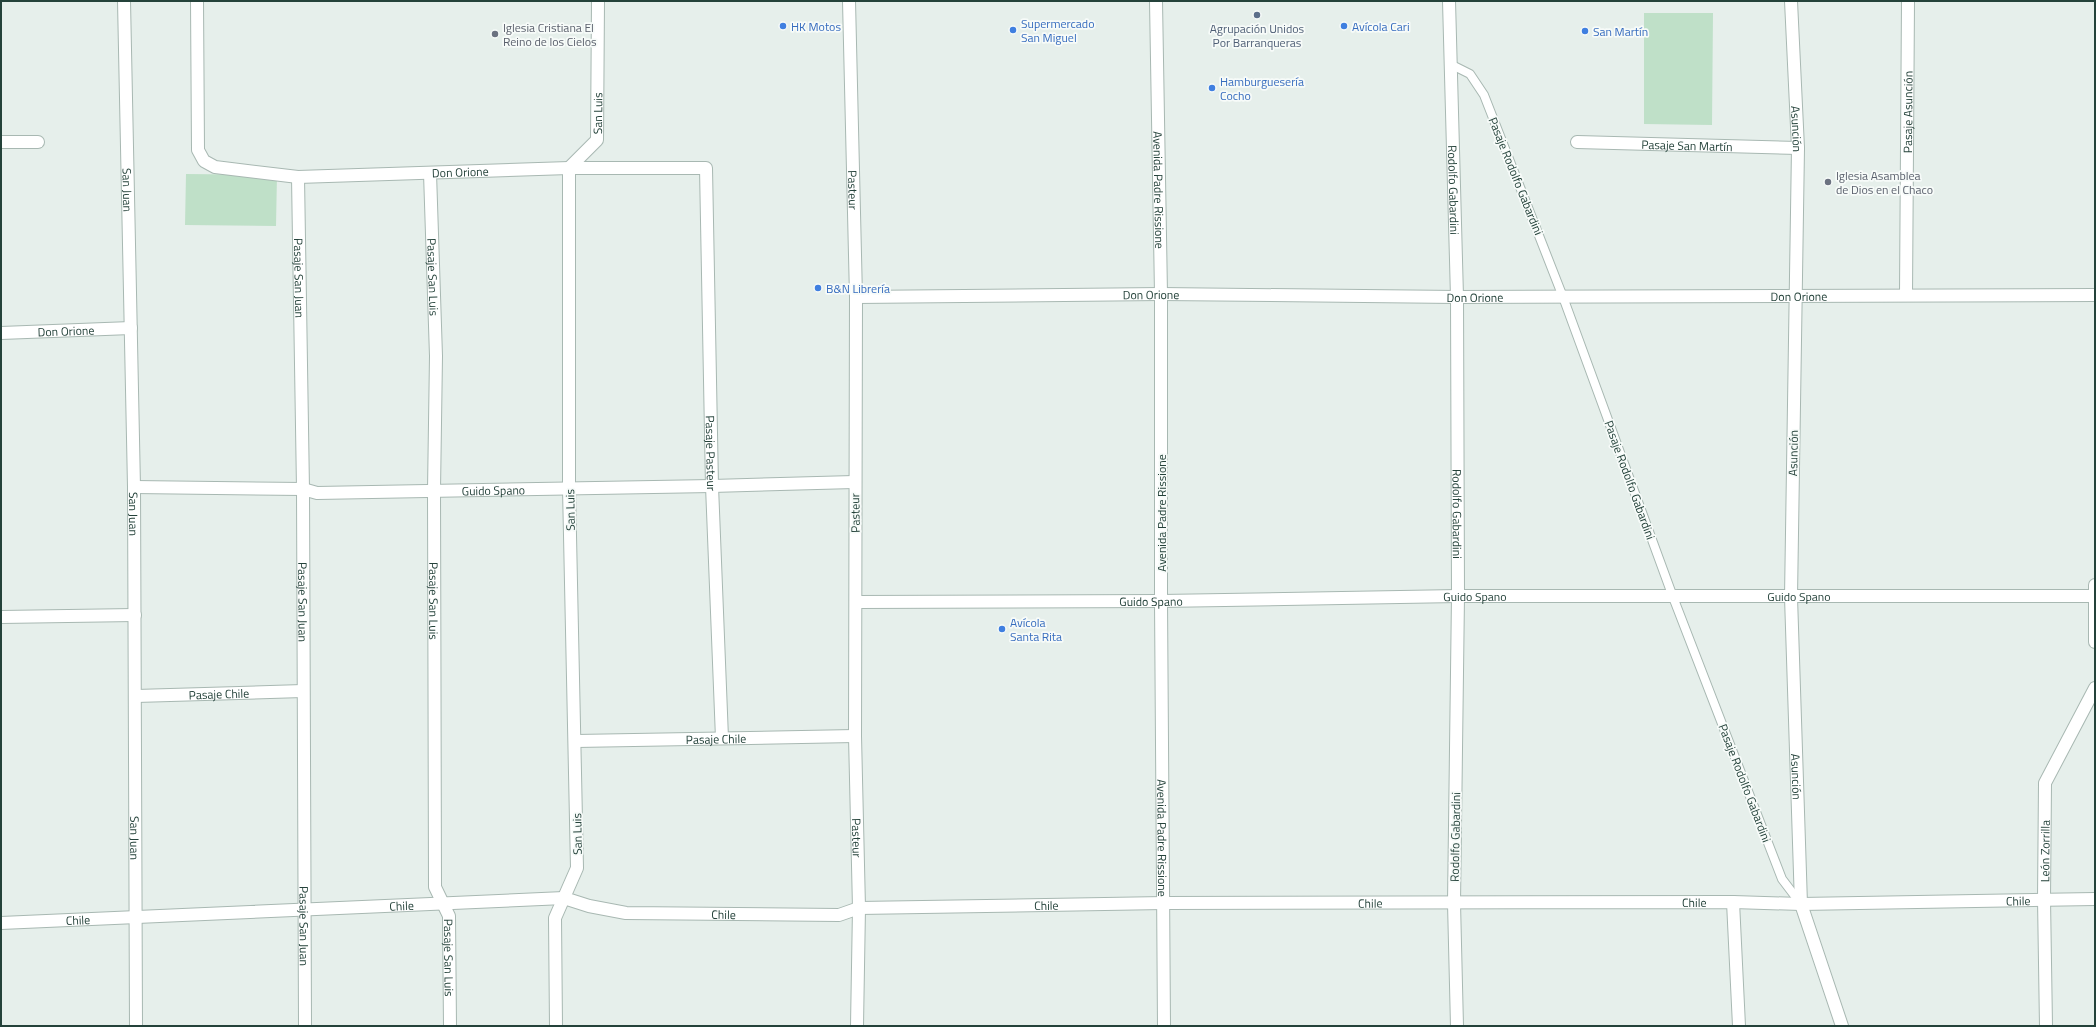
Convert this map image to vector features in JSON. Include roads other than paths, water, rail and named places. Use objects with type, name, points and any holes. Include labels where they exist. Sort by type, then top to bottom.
[{"type":"street","name":"San Juan","points":[[124,1],[134,487],[136,696],[136,1026]]},
{"type":"street","name":"Don Orione","points":[[197,1],[198,150],[204,161],[215,167],[298,177],[569,168],[706,168]]},
{"type":"street","name":"San Luis","points":[[556,1026],[555,918],[577,868],[576,741],[570,488],[569,168],[597,140],[598,1]]},
{"type":"street","name":"Pasteur","points":[[849,1],[856,297],[854,482],[856,602],[855,736],[859,908],[857,1026]]},
{"type":"street","name":"Avenida Padre Rissione","points":[[1156,1],[1161,294],[1161,601],[1164,1026]]},
{"type":"street","name":"Rodolfo Gabardini","points":[[1449,1],[1457,297],[1458,596],[1454,903],[1457,1026]]},
{"type":"street","name":"Asunción","points":[[1791,1],[1798,148],[1791,598],[1801,904],[1842,1026]]},
{"type":"street","name":"Pasaje Asunción","points":[[1906,295],[1908,1]]},
{"type":"street","points":[[1,142],[38,142]]},
{"type":"street","name":"Pasaje San Martín","points":[[1577,142],[1798,148]]},
{"type":"street","name":"Pasaje Pasteur","points":[[706,168],[712,486],[722,738]]},
{"type":"street","name":"Pasaje San Luis","points":[[430,173],[436,356],[434,490],[435,887],[448,916],[450,1026]]},
{"type":"street","name":"Pasaje San Juan","points":[[298,177],[303,489],[305,1026]]},
{"type":"street","name":"Don Orione","points":[[856,297],[1161,294],[1457,297],[2095,295]]},
{"type":"street","name":"Don Orione","points":[[1,333],[131,328]]},
{"type":"street","name":"Guido Spano","points":[[134,487],[303,489],[317,493],[854,482]]},
{"type":"street","points":[[2095,585],[2095,642]]},
{"type":"street","name":"Guido Spano","points":[[856,602],[1161,601],[1458,596],[1791,598],[2095,596]]},
{"type":"street","points":[[1,617],[135,615]]},
{"type":"street","name":"León Zorrilla","points":[[2046,1026],[2044,899],[2045,783],[2095,688]]},
{"type":"street","name":"Pasaje Chile","points":[[136,696],[303,691]]},
{"type":"street","name":"Pasaje Chile","points":[[576,741],[855,736]]},
{"type":"street","name":"Chile","points":[[1,923],[304,908],[564,898],[589,906],[626,914],[839,915],[859,908],[1164,903],[1733,902],[1801,904],[2095,899]]},
{"type":"street","points":[[1733,902],[1739,1026]]},
{"type":"lane","name":"Pasaje Rodolfo Gabardini","points":[[1450,64],[1470,74],[1484,95],[1563,297],[1673,597],[1782,879],[1801,904]]},
{"type":"place","name":"Agrupación Unidos Por Barranqueras","points":[[1257,15]]},
{"type":"place","name":"HK Motos","points":[[783,26]]},
{"type":"place","name":"Avícola Cari","points":[[1344,26]]},
{"type":"place","name":"Supermercado San Miguel","points":[[1013,30]]},
{"type":"place","name":"San Martín","points":[[1585,31]]},
{"type":"place","name":"Iglesia Cristiana El Reino de los Cielos","points":[[495,34]]},
{"type":"place","name":"Hamburguesería Cocho","points":[[1212,88]]},
{"type":"place","name":"Iglesia Asamblea de Dios en el Chaco","points":[[1828,182]]},
{"type":"place","name":"B&N Librería","points":[[818,288]]},
{"type":"place","name":"Avícola Santa Rita","points":[[1002,629]]}]
